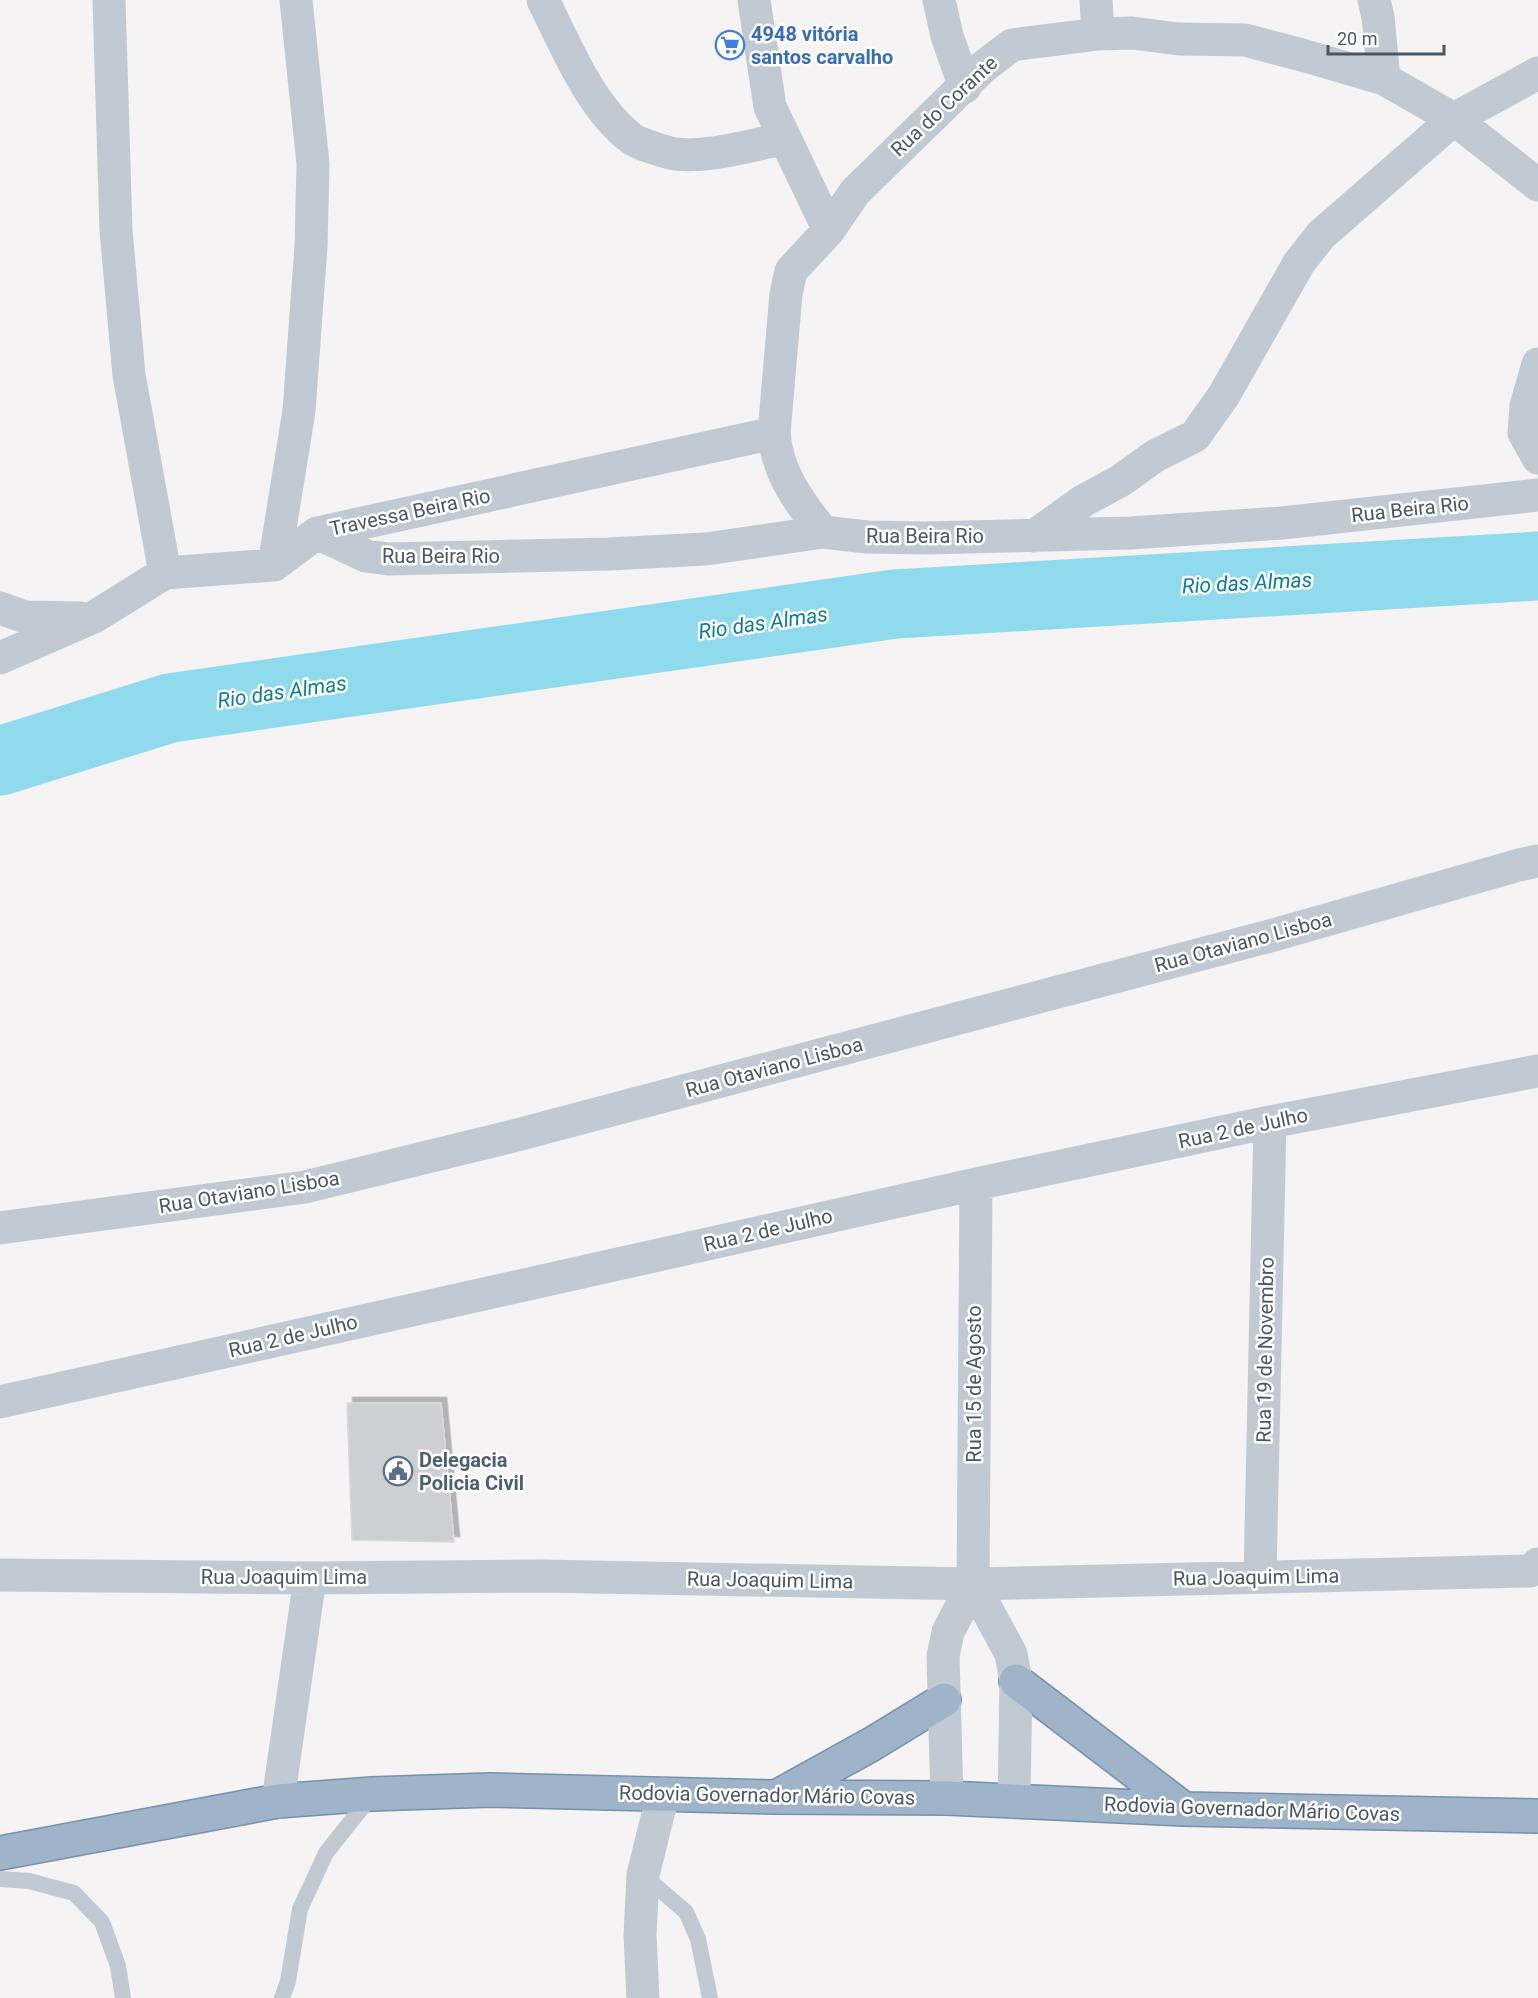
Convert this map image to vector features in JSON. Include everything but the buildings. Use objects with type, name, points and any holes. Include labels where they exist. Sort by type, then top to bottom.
[{"type":"highway","points":[[1016,1681],[1184,1809]]},
{"type":"highway","points":[[777,1797],[945,1700]]},
{"type":"highway","name":"Rodovia Governador Mário Covas","points":[[0,1853],[278,1801],[372,1794],[490,1790],[777,1797],[947,1797],[1184,1809],[1538,1816]]},
{"type":"street","points":[[109,0],[116,230],[129,375],[165,573]]},
{"type":"street","points":[[0,658],[94,617],[165,573],[274,566],[299,411],[311,246],[313,164],[296,0]]},
{"type":"street","points":[[543,0],[581,76],[611,121],[634,141],[674,154],[710,153],[784,139]]},
{"type":"street","points":[[754,0],[770,107],[829,230]]},
{"type":"street","points":[[939,0],[947,36],[965,87]]},
{"type":"street","points":[[1096,0],[1098,34]]},
{"type":"street","points":[[1374,0],[1378,17],[1384,79]]},
{"type":"street","name":"Rua do Corante","points":[[823,532],[799,503],[776,451],[774,433],[786,294],[791,271],[829,230],[855,192],[983,67],[1012,45],[1098,34],[1132,33],[1179,39],[1245,40],[1384,79],[1454,119],[1538,185]]},
{"type":"street","points":[[1034,536],[1083,501],[1120,481],[1155,456],[1195,436],[1224,395],[1299,263],[1321,235],[1454,119],[1538,73]]},
{"type":"street","points":[[1538,364],[1526,406],[1524,433],[1538,458]]},
{"type":"street","name":"Travessa Beira Rio","points":[[274,566],[317,533],[774,433]]},
{"type":"street","name":"Rua Beira Rio","points":[[317,533],[366,556],[414,559],[609,554],[706,549],[823,532],[867,537],[926,538],[1130,533],[1282,523],[1538,495]]},
{"type":"street","points":[[0,608],[25,617],[56,619],[94,617]]},
{"type":"street","name":"Rua Otaviano Lisboa","points":[[0,1228],[306,1187],[517,1135],[1266,937],[1538,861]]},
{"type":"street","name":"Rua 2 de Julho","points":[[0,1402],[976,1184],[1270,1122],[1538,1071]]},
{"type":"street","name":"Rua 19 de Novembro","points":[[1260,1577],[1270,1122]]},
{"type":"street","name":"Rua 15 de Agosto","points":[[973,1584],[976,1184]]},
{"type":"street","name":"Rua Joaquim Lima","points":[[0,1575],[310,1578],[541,1576],[973,1584],[1530,1571],[1538,1564]]},
{"type":"street","points":[[278,1801],[310,1578]]},
{"type":"street","points":[[973,1584],[1011,1654],[1016,1681],[1014,1801]]},
{"type":"street","points":[[947,1797],[943,1656],[948,1632],[973,1584]]},
{"type":"street","points":[[644,1998],[640,1935],[643,1875],[663,1794]]},
{"type":"lane","points":[[282,1998],[288,1981],[300,1909],[326,1852],[372,1794]]},
{"type":"lane","points":[[643,1875],[686,1912],[698,1939],[710,1998]]},
{"type":"lane","points":[[0,1879],[29,1881],[74,1893],[102,1922],[117,1966],[123,1998]]},
{"type":"waterway","name":"Rio das Almas","points":[[0,761],[170,708],[895,604],[1538,566]]},
{"type":"place","name":"4948 vitória santos carvalho","points":[[730,45]]},
{"type":"place","name":"Delegacia Policia Civil","points":[[398,1471]]}]
